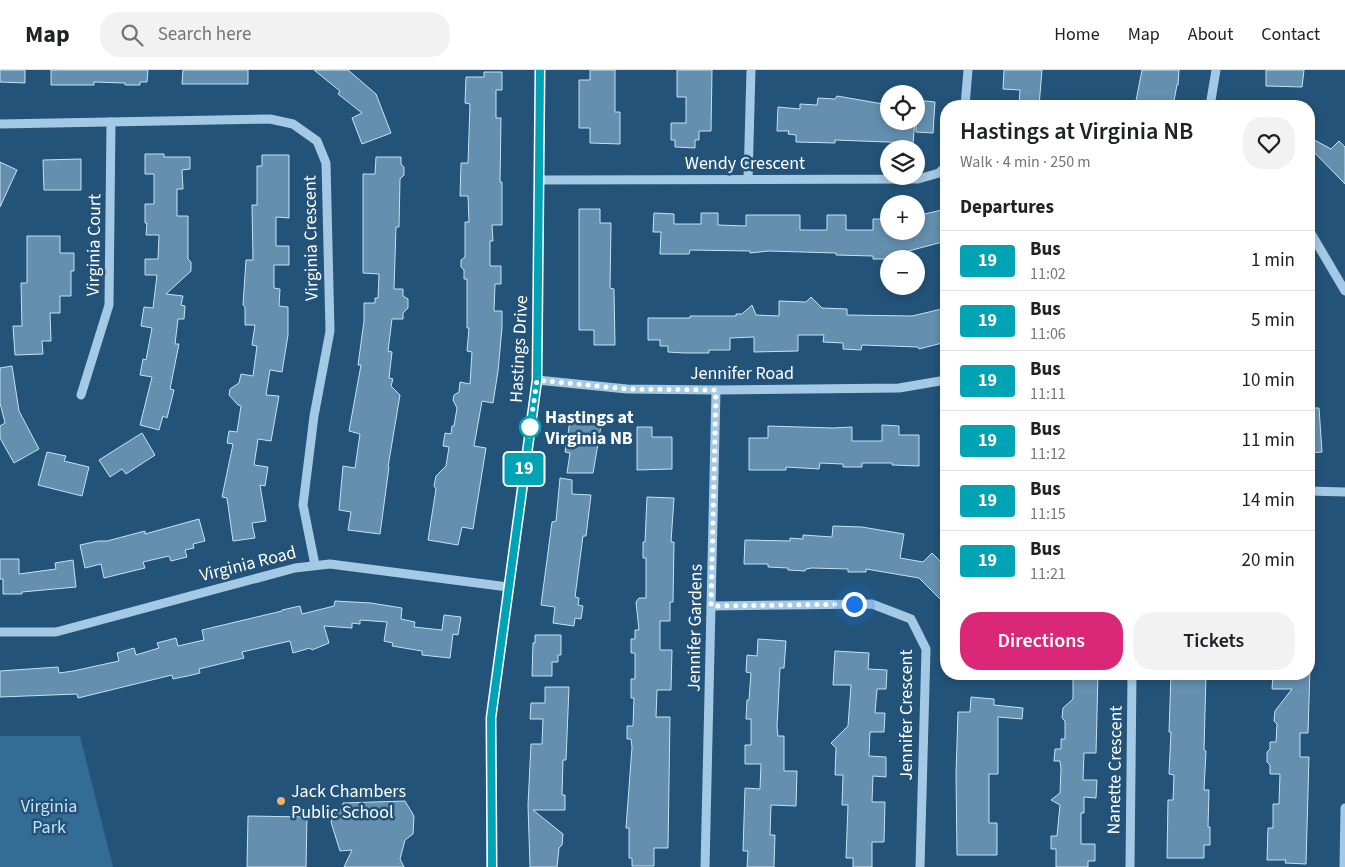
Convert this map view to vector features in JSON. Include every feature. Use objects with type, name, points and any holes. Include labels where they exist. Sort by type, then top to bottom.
[{"type":"street","name":"Hastings Drive","points":[[492,867],[491,718],[537,380],[540,70]]},
{"type":"street","points":[[748,179],[751,70]]},
{"type":"street","points":[[966,100],[968,70]]},
{"type":"street","points":[[1211,100],[1216,70]]},
{"type":"street","name":"Virginia Crescent","points":[[0,124],[270,119],[293,124],[317,141],[326,163],[330,331],[314,416],[303,505],[315,565]]},
{"type":"street","name":"Virginia Court","points":[[81,395],[109,305],[111,122]]},
{"type":"street","name":"Wendy Crescent","points":[[540,180],[918,180],[940,171]]},
{"type":"street","points":[[1315,240],[1345,291]]},
{"type":"street","name":"Jennifer Road","points":[[537,380],[627,389],[716,390],[899,388],[940,381]]},
{"type":"street","name":"Jennifer Gardens","points":[[705,867],[716,390]]},
{"type":"street","points":[[1315,491],[1345,492]]},
{"type":"street","name":"Virginia Road","points":[[0,632],[56,632],[295,568],[315,565],[330,564],[508,587]]},
{"type":"street","name":"Jennifer Crescent","points":[[711,606],[872,604],[911,619],[926,649],[920,867]]},
{"type":"street","name":"Nanette Crescent","points":[[1130,867],[1132,680]]},
{"type":"street","points":[[1344,864],[1345,808]]},
{"type":"green space","name":"Virginia Park","points":[[0,736],[80,736],[113,867],[0,867]]},
{"type":"building","points":[[0,70],[25,70],[25,83],[0,82]]},
{"type":"building","points":[[51,70],[148,70],[147,82],[140,82],[140,85],[94,82],[94,85],[51,85]]},
{"type":"building","points":[[183,70],[248,70],[248,84],[182,84]]},
{"type":"building","points":[[314,70],[348,70],[376,94],[391,133],[362,144],[352,118],[362,113],[338,94],[340,91]]},
{"type":"building","points":[[590,70],[615,70],[615,112],[620,112],[620,144],[590,143],[590,128],[579,128],[579,80],[590,80]]},
{"type":"building","points":[[677,70],[712,70],[711,131],[699,131],[699,140],[695,140],[695,148],[675,147],[675,140],[671,140],[671,123],[686,123],[686,97],[677,97]]},
{"type":"building","points":[[1004,70],[1042,70],[1040,100],[1019,100],[1020,90],[1003,89]]},
{"type":"building","points":[[1142,70],[1179,70],[1174,100],[1136,100]]},
{"type":"building","points":[[1266,70],[1304,70],[1302,87],[1266,86]]},
{"type":"building","points":[[484,72],[502,72],[502,90],[496,90],[496,118],[501,118],[500,182],[502,182],[502,225],[492,225],[493,241],[490,241],[490,266],[501,266],[501,284],[495,284],[494,311],[502,311],[502,328],[493,403],[482,401],[474,446],[486,448],[473,529],[462,527],[458,545],[428,540],[436,489],[434,486],[436,476],[446,466],[449,447],[443,446],[445,433],[451,434],[452,426],[454,426],[457,408],[453,400],[454,395],[459,392],[460,382],[470,384],[472,352],[467,351],[469,328],[467,328],[467,279],[464,279],[464,270],[461,267],[461,260],[465,257],[465,222],[469,222],[468,196],[460,196],[461,163],[468,163],[470,104],[465,103],[466,77],[484,77]]},
{"type":"building","points":[[837,96],[880,103],[880,130],[914,130],[913,140],[880,140],[880,142],[835,140],[835,143],[796,142],[796,135],[788,134],[789,131],[777,131],[778,107],[800,109],[800,104],[817,105],[818,98],[835,99]]},
{"type":"building","points":[[925,101],[935,102],[933,133],[916,132],[916,130],[925,130]]},
{"type":"building","points":[[1315,140],[1331,149],[1339,141],[1345,147],[1345,184],[1315,153]]},
{"type":"building","points":[[145,154],[164,154],[164,157],[190,157],[190,169],[182,170],[183,189],[177,189],[177,216],[188,216],[188,259],[191,262],[191,271],[166,294],[183,296],[181,305],[185,306],[184,319],[178,319],[175,344],[179,344],[170,389],[174,390],[167,418],[163,416],[159,430],[140,425],[152,377],[140,375],[143,359],[146,360],[152,328],[141,326],[144,307],[153,308],[157,275],[145,275],[145,259],[158,259],[159,235],[146,235],[145,204],[154,204],[154,174],[145,174]]},
{"type":"building","points":[[262,155],[289,155],[289,218],[276,217],[276,246],[289,246],[289,265],[274,265],[274,288],[280,289],[279,306],[288,307],[288,335],[282,372],[270,370],[266,395],[279,396],[271,441],[258,439],[254,465],[268,467],[265,486],[260,485],[266,521],[252,523],[255,538],[233,541],[227,498],[222,497],[233,444],[227,443],[229,431],[237,432],[241,406],[229,395],[230,389],[239,383],[241,374],[253,376],[257,346],[252,345],[255,325],[245,325],[245,307],[243,305],[246,260],[253,260],[252,205],[257,205],[257,166],[262,166]]},
{"type":"building","points":[[376,157],[401,157],[401,164],[404,167],[404,175],[400,179],[399,227],[396,227],[394,289],[403,289],[403,296],[408,299],[408,308],[403,313],[403,319],[392,319],[388,351],[392,352],[389,378],[393,379],[391,386],[400,395],[388,467],[380,534],[348,530],[351,512],[339,510],[343,466],[355,468],[360,434],[349,431],[361,365],[358,365],[364,321],[364,303],[375,303],[375,298],[378,298],[379,274],[363,273],[363,174],[375,174]]},
{"type":"building","points":[[81,159],[81,190],[44,190],[43,160]]},
{"type":"building","points":[[0,162],[17,170],[0,207]]},
{"type":"building","points":[[579,209],[600,209],[600,223],[611,223],[610,288],[614,289],[615,345],[594,345],[594,330],[579,330]]},
{"type":"building","points":[[940,210],[940,243],[912,250],[880,250],[880,259],[873,259],[873,256],[836,255],[836,253],[769,251],[750,253],[750,251],[690,250],[689,254],[660,254],[661,232],[653,232],[654,213],[674,214],[674,224],[701,224],[701,213],[718,213],[718,225],[746,226],[746,215],[800,215],[800,230],[827,230],[827,215],[846,215],[846,230],[873,230],[873,219],[880,219],[880,240],[925,240],[925,214]]},
{"type":"building","points":[[27,236],[60,236],[60,253],[74,253],[74,271],[71,271],[71,296],[60,296],[60,313],[50,313],[51,341],[42,341],[43,354],[15,355],[13,326],[22,326],[21,283],[27,283]]},
{"type":"building","points":[[811,297],[822,308],[847,309],[847,315],[912,316],[940,309],[940,344],[919,349],[918,347],[862,345],[861,350],[843,349],[843,343],[823,342],[824,335],[798,335],[798,351],[754,352],[754,337],[730,338],[730,350],[709,350],[709,353],[684,353],[668,352],[668,346],[660,346],[660,340],[648,340],[648,318],[736,316],[736,314],[742,314],[752,305],[756,315],[779,316],[779,301],[806,302]]},
{"type":"building","points":[[12,366],[19,411],[39,449],[14,463],[0,438],[0,426],[5,423],[0,403],[0,368]]},
{"type":"building","points":[[1315,408],[1319,408],[1322,452],[1315,453]]},
{"type":"building","points":[[571,415],[602,420],[593,473],[567,473],[570,453],[565,452]]},
{"type":"building","points":[[882,425],[899,426],[899,435],[919,435],[919,466],[892,465],[892,463],[862,463],[862,467],[843,467],[843,464],[820,463],[819,469],[786,467],[786,470],[749,470],[749,438],[768,438],[768,426],[852,427],[852,441],[882,441]]},
{"type":"building","points":[[637,427],[652,427],[652,437],[672,437],[672,469],[637,470]]},
{"type":"building","points":[[142,433],[155,455],[126,474],[122,469],[110,477],[99,460]]},
{"type":"building","points":[[47,452],[66,456],[64,461],[89,467],[82,496],[38,485]]},
{"type":"building","points":[[560,478],[572,480],[572,494],[591,495],[586,536],[583,536],[575,597],[579,598],[578,605],[583,606],[581,619],[575,618],[574,626],[553,623],[555,607],[541,605],[552,522],[556,521]]},
{"type":"building","points":[[647,497],[674,498],[671,542],[674,542],[673,602],[670,602],[670,621],[660,621],[660,650],[672,650],[671,690],[657,690],[656,717],[670,717],[668,848],[654,848],[654,866],[632,866],[632,858],[629,858],[629,828],[626,828],[632,747],[631,739],[627,739],[627,726],[633,726],[634,698],[631,698],[631,679],[635,679],[635,653],[631,653],[631,639],[635,639],[635,630],[639,630],[636,602],[639,598],[646,598],[646,558],[643,558],[643,542],[645,542]]},
{"type":"building","points":[[199,519],[205,541],[193,544],[194,548],[185,550],[187,557],[171,561],[169,556],[143,562],[145,568],[104,578],[101,564],[85,568],[80,545],[107,541],[145,531],[145,534]]},
{"type":"building","points":[[833,526],[862,527],[904,534],[900,558],[923,562],[932,553],[940,561],[940,599],[919,578],[866,569],[866,572],[848,572],[848,569],[812,568],[805,571],[768,567],[768,564],[744,564],[745,540],[790,541],[790,538],[803,539],[803,535],[832,537]]},
{"type":"building","points":[[0,559],[19,559],[19,574],[56,569],[55,563],[73,560],[76,587],[22,592],[22,594],[3,594],[3,579],[0,579]]},
{"type":"building","points":[[335,601],[371,603],[402,608],[401,619],[415,622],[414,627],[442,630],[444,615],[461,617],[458,635],[453,634],[450,658],[422,655],[422,651],[392,646],[393,643],[384,641],[387,622],[360,620],[360,624],[352,623],[352,628],[324,626],[329,643],[312,650],[310,648],[293,653],[290,641],[242,652],[244,658],[199,669],[200,673],[173,679],[172,675],[78,698],[77,694],[0,697],[0,671],[58,667],[59,673],[73,671],[119,661],[117,653],[134,648],[136,655],[159,648],[157,643],[176,638],[178,646],[204,640],[202,630],[300,606],[302,614],[334,606]]},
{"type":"building","points":[[535,635],[561,635],[561,655],[558,655],[558,662],[552,662],[552,676],[532,676]]},
{"type":"building","points":[[758,639],[786,641],[784,668],[780,668],[777,727],[778,736],[784,736],[784,771],[797,771],[796,806],[771,805],[770,835],[775,835],[774,867],[747,867],[748,851],[743,851],[745,788],[760,789],[761,764],[745,764],[745,745],[751,745],[751,719],[746,719],[751,673],[746,672],[747,655],[757,656]]},
{"type":"building","points":[[835,651],[869,653],[868,669],[887,670],[886,689],[877,689],[875,713],[885,713],[884,732],[870,732],[869,756],[886,757],[886,777],[873,776],[872,802],[885,802],[884,842],[872,842],[872,867],[853,867],[853,858],[846,858],[848,805],[842,805],[843,775],[835,775],[836,748],[831,743],[848,726],[851,685],[833,685]]},
{"type":"building","points":[[1073,680],[1098,680],[1096,753],[1084,753],[1083,780],[1097,780],[1096,798],[1084,797],[1084,813],[1081,813],[1081,844],[1095,844],[1095,861],[1088,861],[1088,867],[1056,867],[1056,849],[1051,849],[1051,836],[1057,836],[1060,805],[1051,800],[1060,793],[1061,769],[1060,761],[1054,761],[1055,749],[1061,749],[1061,739],[1065,739],[1065,721],[1062,718],[1063,708],[1073,699]]},
{"type":"building","points":[[1171,680],[1206,680],[1204,790],[1209,790],[1208,827],[1210,827],[1210,845],[1204,845],[1204,858],[1167,858],[1168,800],[1173,800],[1174,775],[1169,774],[1171,732],[1169,732]]},
{"type":"building","points":[[1273,680],[1310,680],[1308,733],[1300,733],[1300,757],[1309,757],[1306,864],[1285,863],[1286,860],[1267,860],[1268,828],[1273,828],[1273,804],[1279,804],[1280,774],[1270,774],[1267,752],[1270,749],[1270,742],[1276,742],[1277,724],[1274,721],[1275,711],[1292,689],[1272,689]]},
{"type":"building","points":[[545,687],[569,687],[566,760],[563,760],[562,795],[565,795],[565,810],[533,810],[563,834],[557,867],[530,867],[528,805],[531,744],[542,744],[543,719],[530,719],[531,703],[545,703]]},
{"type":"building","points":[[971,697],[994,699],[994,705],[1023,708],[1022,719],[998,717],[998,774],[989,774],[989,823],[997,823],[997,855],[957,855],[956,774],[958,712],[970,712]]},
{"type":"building","points":[[405,801],[414,816],[413,834],[405,840],[400,859],[404,867],[344,867],[352,850],[340,851],[331,822],[335,810],[342,810],[343,803]]},
{"type":"building","points":[[248,816],[307,817],[306,867],[247,867]]},
{"type":"bus line","name":"19","points":[[492,867],[491,718],[537,380],[540,70]]},
{"type":"place","name":"Hastings at Virginia NB","points":[[530,427]]},
{"type":"place","name":"Jack Chambers Public School","points":[[281,801]]},
{"type":"route","points":[[530,427],[529,436],[537,380],[627,389],[716,390],[711,606],[854,604]]}]
